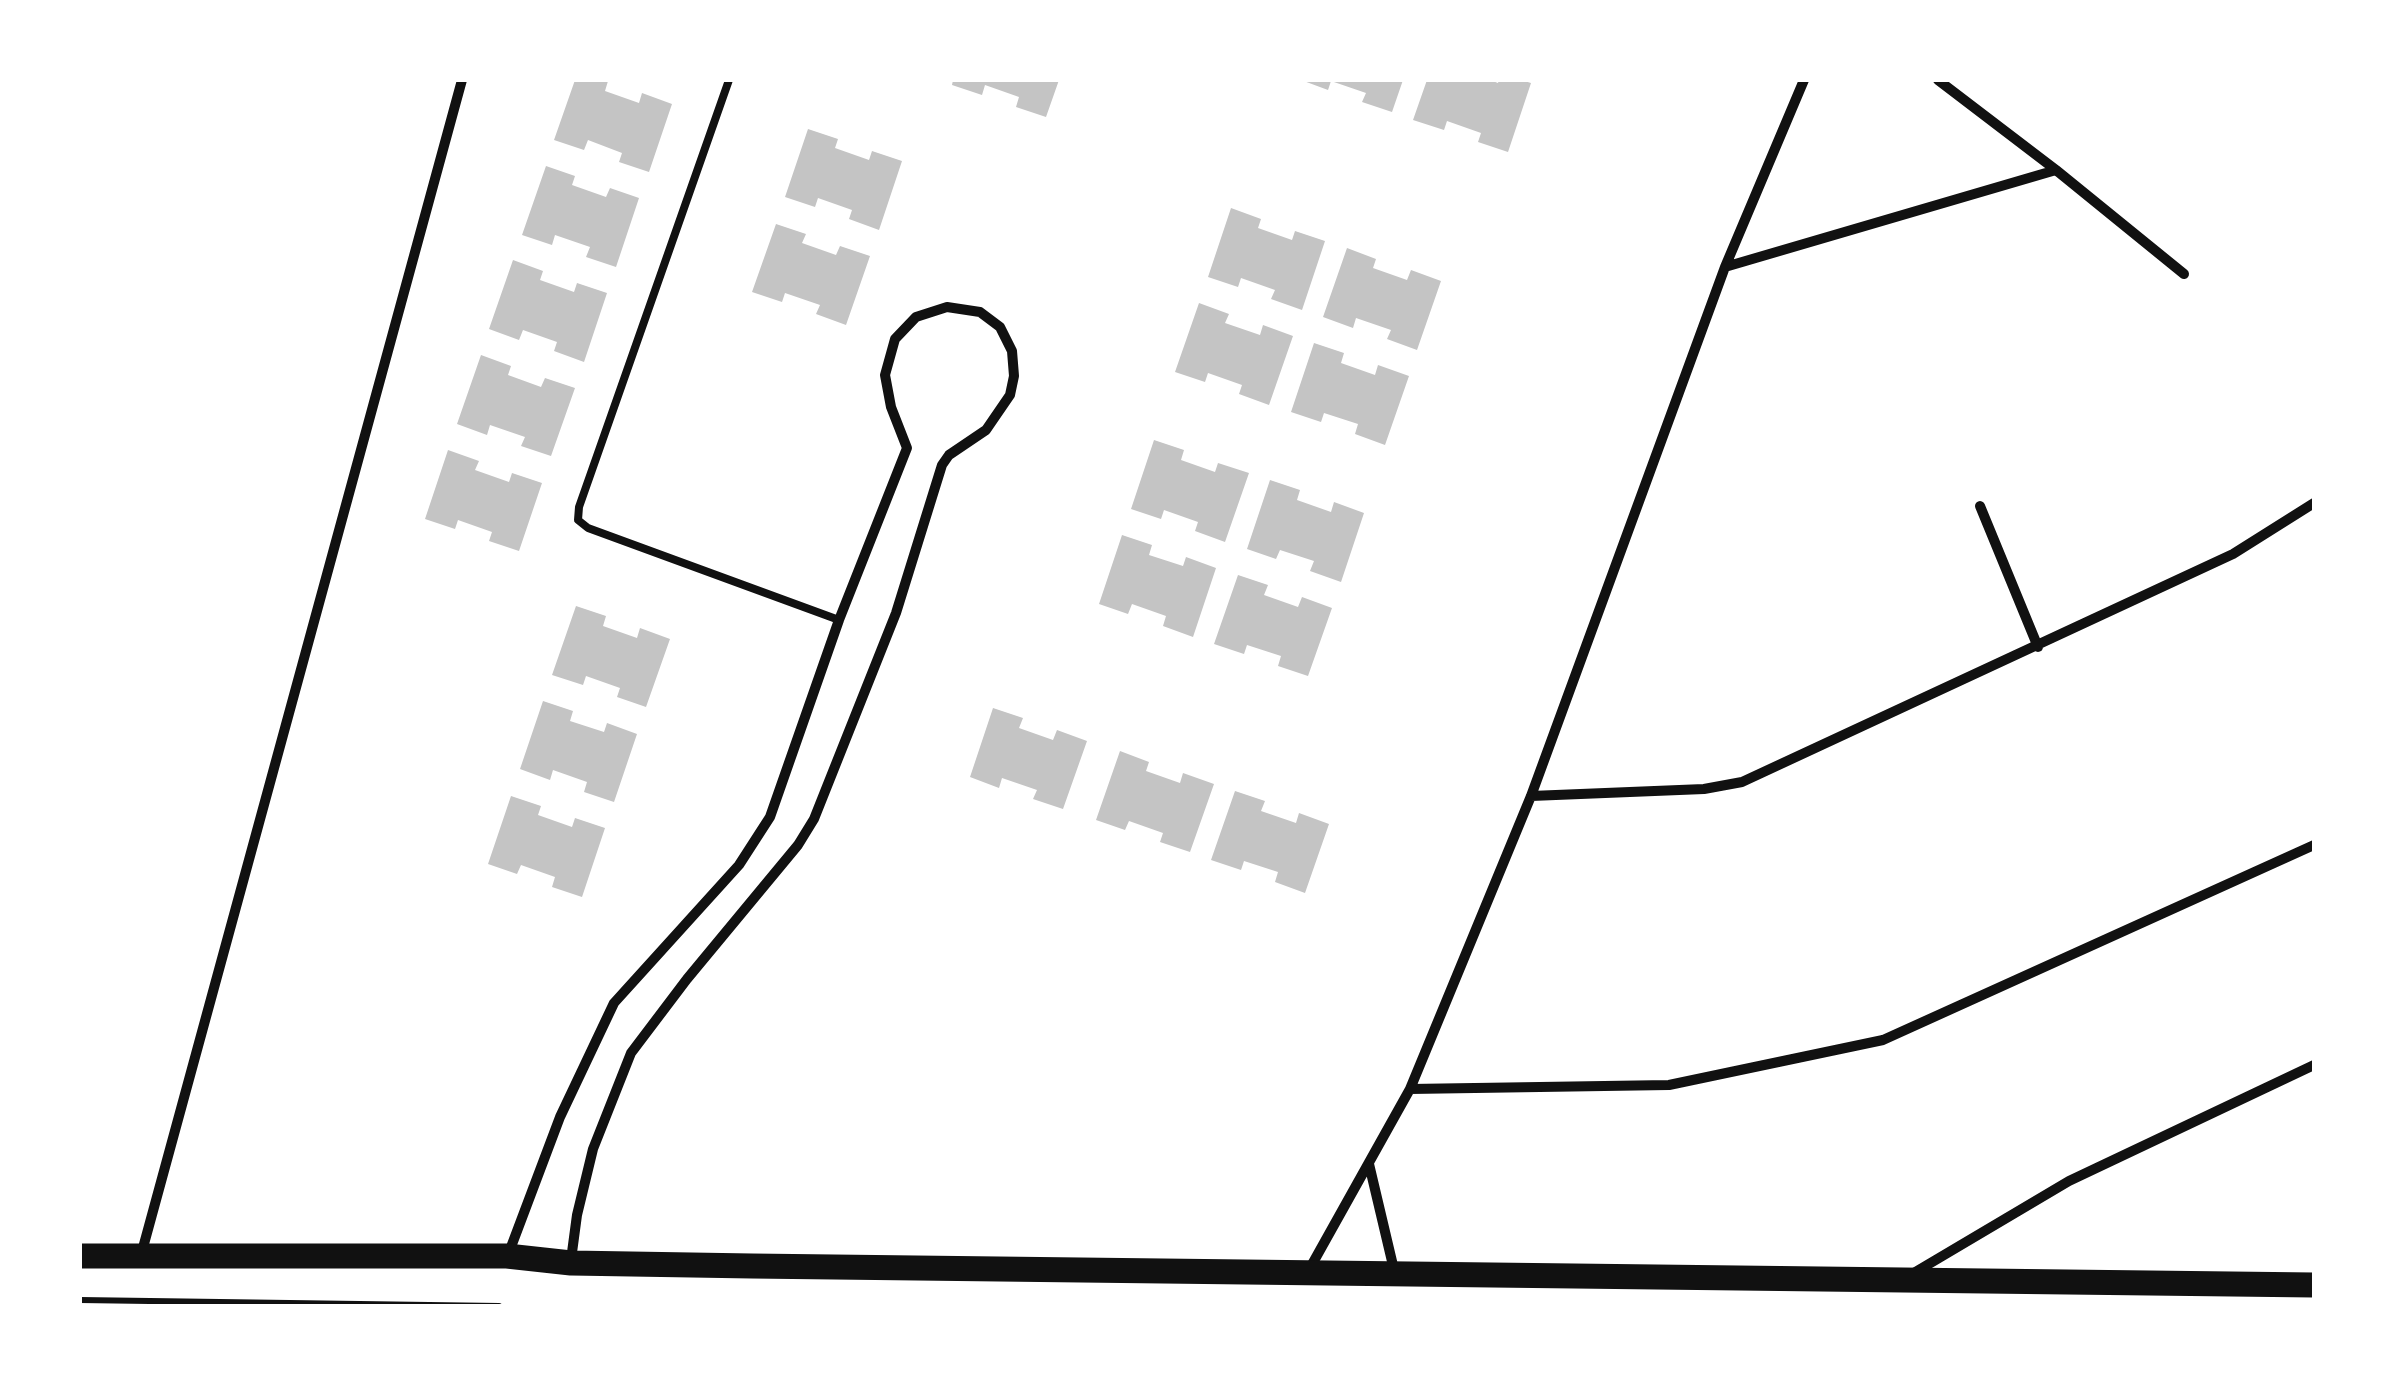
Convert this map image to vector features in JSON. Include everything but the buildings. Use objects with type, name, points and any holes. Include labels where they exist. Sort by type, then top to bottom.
[{"type":"main road","points":[[80,1256],[507,1256],[571,1263],[2314,1286]]},
{"type":"street","points":[[141,1256],[462,80]]},
{"type":"street","points":[[1306,1274],[1410,1090],[1531,796],[1725,266],[1804,80]]},
{"type":"street","points":[[1938,80],[2184,274]]},
{"type":"street","points":[[1725,266],[2056,170]]},
{"type":"street","points":[[507,1256],[560,1117],[614,1004],[739,865],[770,817],[839,620],[908,448],[891,407],[884,374],[895,339],[916,317],[947,306],[980,312],[1000,327],[1012,351],[1014,376],[1010,395],[986,430],[942,465],[896,613],[814,819],[798,845],[630,1054],[593,1149],[577,1215],[571,1263]]},
{"type":"street","points":[[1531,796],[1704,789],[1742,782],[2233,554],[2314,502]]},
{"type":"street","points":[[1980,506],[2038,647]]},
{"type":"street","points":[[1410,1090],[1669,1085],[1883,1040],[2314,845]]},
{"type":"street","points":[[1906,1278],[2069,1181],[2314,1065]]},
{"type":"street","points":[[1369,1163],[1395,1275]]},
{"type":"lane","points":[[729,80],[579,507],[578,520],[588,528],[839,620]]},
{"type":"path","points":[[80,1300],[499,1306]]}]
